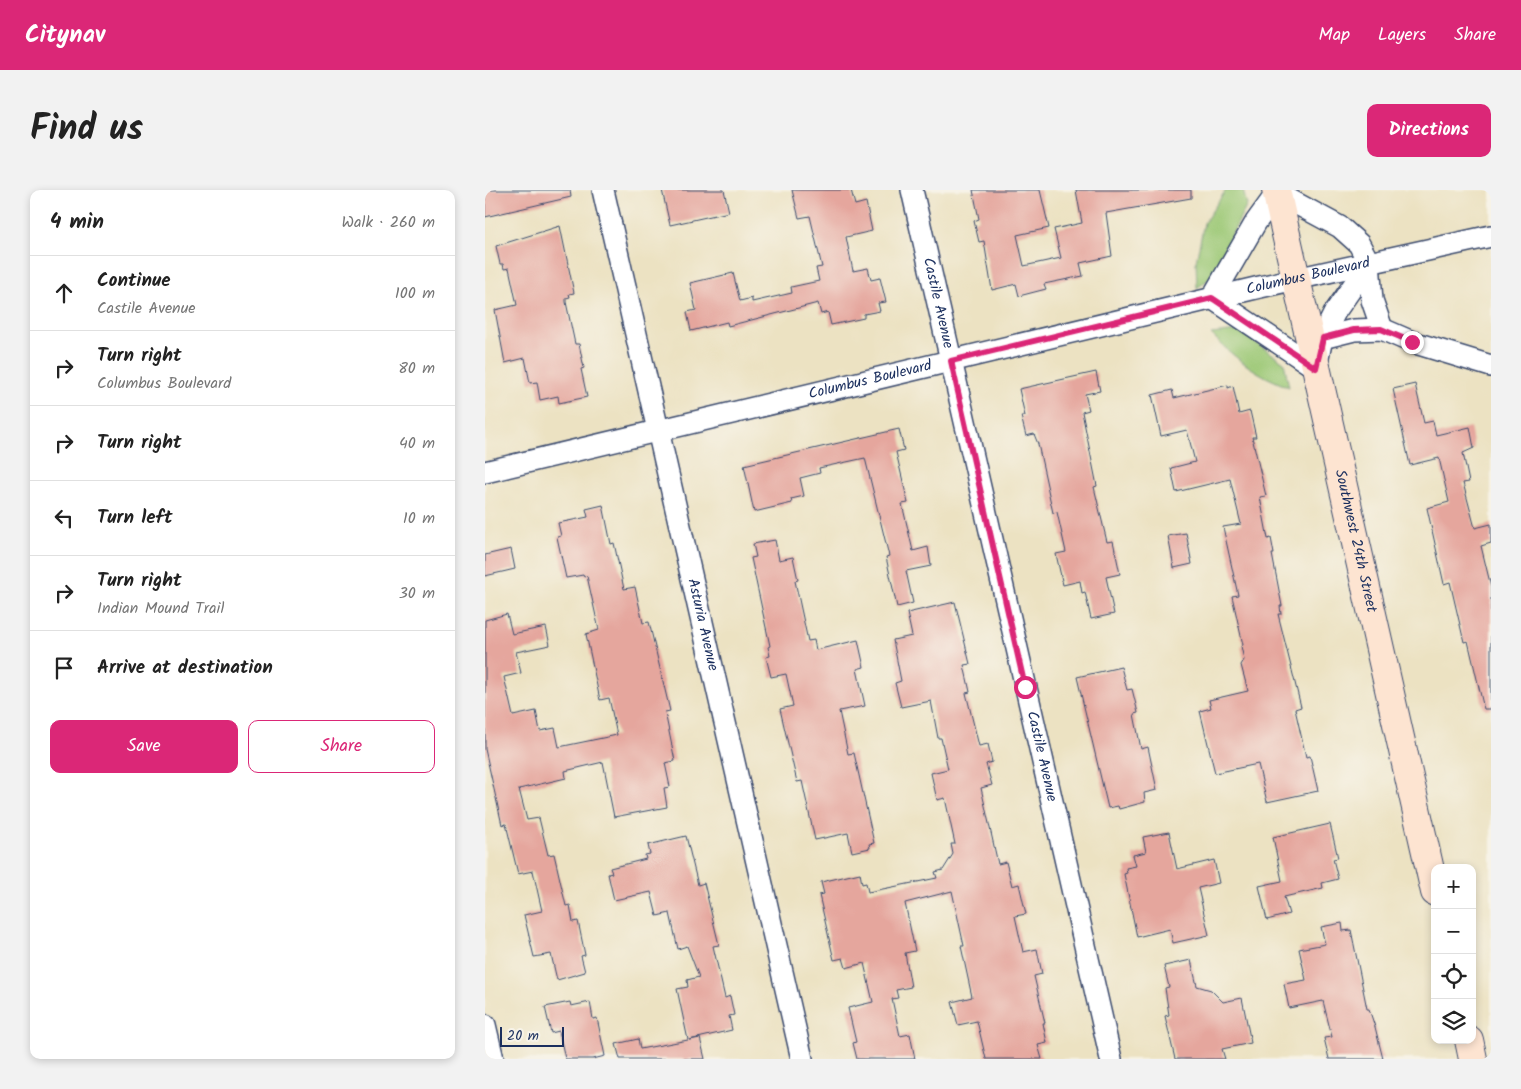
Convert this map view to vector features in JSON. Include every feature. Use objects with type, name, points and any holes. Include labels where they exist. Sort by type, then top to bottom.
[{"type":"street","name":"Asturia Avenue","points":[[603,190],[802,1059]]},
{"type":"street","name":"Castile Avenue","points":[[912,190],[1111,1059]]},
{"type":"street","points":[[1369,263],[1335,312],[1323,338],[1316,368],[1212,298],[1256,222],[1276,192],[1340,227],[1359,244],[1369,263],[1372,300],[1381,329]]},
{"type":"street","name":"Southwest 24th Street","points":[[1276,192],[1431,874]]},
{"type":"street","name":"Columbus Boulevard","points":[[485,472],[1212,298],[1491,236]]},
{"type":"street","points":[[1323,338],[1354,330],[1381,329],[1412,342],[1491,366]]},
{"type":"street","points":[[485,1025],[493,1059]]},
{"type":"street","points":[[1470,1044],[1473,1059]]},
{"type":"green space","points":[[1226,190],[1243,190],[1247,205],[1209,279],[1197,288],[1196,261],[1204,223]]},
{"type":"green space","points":[[1239,331],[1284,362],[1289,387],[1257,372],[1229,351],[1211,334]]},
{"type":"building","points":[[485,190],[570,190],[571,197],[485,217]]},
{"type":"building","points":[[662,190],[724,190],[729,212],[670,225]]},
{"type":"building","points":[[792,190],[851,190],[855,205],[866,202],[872,231],[846,237],[853,271],[868,268],[871,280],[880,278],[886,302],[878,303],[880,311],[864,314],[864,318],[831,325],[828,312],[821,314],[818,303],[728,326],[727,322],[691,331],[687,312],[696,310],[690,283],[733,273],[740,301],[752,298],[752,302],[792,293],[791,287],[819,281],[816,268],[822,267],[810,216],[799,218]]},
{"type":"building","points":[[973,190],[1040,190],[1049,228],[1017,235],[1024,266],[1061,258],[1054,229],[1082,223],[1076,190],[1191,190],[1191,198],[1106,213],[1112,256],[1080,263],[1083,276],[1044,284],[1046,289],[1019,296],[1016,284],[992,290],[984,241],[979,242],[974,221],[979,219]]},
{"type":"building","points":[[560,226],[574,293],[569,294],[570,297],[566,298],[566,302],[575,344],[579,344],[584,368],[581,369],[587,397],[559,403],[558,396],[540,400],[537,382],[530,383],[525,358],[505,363],[495,310],[517,305],[509,268],[504,269],[503,264],[500,264],[496,246]]},
{"type":"building","points":[[1096,372],[1100,391],[1085,394],[1089,410],[1082,412],[1097,486],[1094,487],[1107,542],[1113,541],[1120,574],[1106,577],[1114,614],[1091,619],[1085,592],[1082,593],[1080,581],[1063,585],[1056,554],[1066,552],[1057,512],[1053,513],[1038,444],[1034,434],[1026,436],[1021,416],[1025,416],[1019,389]]},
{"type":"building","points":[[1415,384],[1424,423],[1433,421],[1436,435],[1470,427],[1474,448],[1463,453],[1469,482],[1463,483],[1475,528],[1491,524],[1491,543],[1481,546],[1491,587],[1491,709],[1484,709],[1468,641],[1464,642],[1450,582],[1444,584],[1427,508],[1449,502],[1439,458],[1410,465],[1393,389]]},
{"type":"building","points":[[1228,385],[1228,388],[1233,386],[1239,414],[1250,411],[1256,437],[1252,437],[1266,496],[1260,497],[1268,539],[1271,538],[1274,554],[1272,554],[1282,606],[1280,606],[1281,614],[1278,614],[1301,707],[1295,709],[1306,757],[1310,756],[1318,791],[1267,802],[1258,764],[1215,773],[1200,711],[1211,708],[1209,700],[1248,691],[1241,665],[1244,660],[1241,646],[1243,645],[1232,596],[1238,595],[1223,527],[1241,524],[1230,479],[1176,492],[1171,468],[1195,462],[1187,430],[1161,436],[1152,395],[1172,390],[1174,398]]},
{"type":"building","points":[[899,429],[904,450],[896,452],[908,503],[902,504],[913,551],[928,547],[931,566],[906,571],[913,603],[897,607],[886,557],[889,556],[865,458],[819,468],[820,473],[800,478],[804,496],[791,499],[792,503],[754,512],[744,465]]},
{"type":"building","points":[[603,505],[611,544],[614,543],[624,589],[635,587],[643,623],[649,622],[670,711],[665,712],[675,761],[665,763],[670,787],[664,788],[667,807],[614,817],[603,762],[565,771],[566,778],[519,789],[527,820],[539,818],[548,855],[554,854],[566,906],[570,905],[573,922],[578,921],[585,955],[581,956],[585,972],[557,980],[551,954],[534,957],[524,915],[542,911],[533,871],[518,874],[506,824],[502,825],[485,749],[485,620],[507,614],[512,634],[546,627],[550,645],[516,652],[521,673],[504,677],[513,716],[536,711],[540,731],[555,728],[559,747],[617,735],[609,698],[600,700],[586,634],[599,630],[587,576],[566,578],[557,537],[561,536],[558,523],[588,517],[586,509]]},
{"type":"building","points":[[1186,533],[1192,564],[1174,568],[1168,536]]},
{"type":"building","points":[[775,540],[779,560],[793,557],[798,580],[795,581],[808,641],[814,640],[816,650],[858,640],[864,667],[857,669],[865,706],[839,711],[848,754],[854,753],[874,843],[869,844],[870,848],[852,852],[848,833],[815,840],[802,781],[797,782],[780,709],[793,706],[786,674],[771,677],[766,657],[770,656],[768,647],[770,646],[751,558],[756,557],[753,544]]},
{"type":"building","points":[[511,549],[515,569],[485,576],[485,555]]},
{"type":"building","points":[[955,602],[970,664],[964,665],[970,692],[966,693],[979,746],[988,744],[992,762],[986,764],[992,785],[981,788],[998,864],[1006,862],[1012,886],[1019,884],[1026,914],[1015,916],[1023,952],[1037,949],[1042,974],[1034,976],[1045,1023],[1043,1023],[1047,1043],[1038,1045],[1042,1059],[986,1059],[977,1021],[958,1025],[952,1002],[972,997],[961,946],[964,946],[952,891],[905,903],[915,951],[905,953],[911,987],[896,990],[898,998],[892,999],[900,1036],[910,1034],[915,1059],[857,1059],[853,1043],[856,1042],[848,1008],[873,1002],[864,963],[846,968],[843,958],[834,960],[819,895],[824,894],[821,882],[860,873],[862,884],[866,883],[868,892],[937,878],[935,872],[943,870],[953,854],[951,844],[955,844],[945,798],[937,800],[931,773],[948,769],[941,738],[938,738],[931,701],[901,707],[895,683],[901,681],[893,640],[912,636],[907,613]]},
{"type":"building","points":[[1121,667],[1127,690],[1132,689],[1138,713],[1134,714],[1141,749],[1148,747],[1157,790],[1144,793],[1145,802],[1119,809],[1118,806],[1108,808],[1077,677]]},
{"type":"building","points":[[1330,824],[1338,858],[1333,859],[1338,879],[1322,883],[1323,888],[1284,897],[1289,914],[1267,920],[1259,886],[1282,881],[1273,837]]},
{"type":"building","points":[[1169,832],[1177,869],[1214,860],[1219,883],[1198,888],[1209,935],[1173,943],[1170,929],[1137,937],[1124,874],[1127,873],[1126,868],[1136,866],[1133,855],[1146,852],[1143,837]]},
{"type":"building","points":[[686,836],[698,885],[704,883],[719,945],[713,946],[725,998],[730,996],[734,1015],[729,1016],[732,1030],[689,1040],[700,1038],[705,1059],[620,1059],[616,1044],[638,1039],[640,1049],[688,1040],[677,989],[688,987],[687,980],[699,977],[687,946],[678,949],[670,913],[657,916],[651,892],[614,900],[608,874],[612,873],[610,868],[646,859],[645,855],[650,854],[648,845]]},
{"type":"building","points":[[1342,923],[1343,931],[1351,930],[1367,1009],[1369,1009],[1375,1027],[1383,1059],[1329,1059],[1324,1038],[1332,1037],[1323,1001],[1289,1008],[1284,984],[1306,980],[1299,949],[1325,944],[1321,927]]},
{"type":"building","points":[[1191,960],[1197,986],[1211,990],[1223,1002],[1242,998],[1251,1043],[1222,1049],[1225,1059],[1175,1059],[1165,1016],[1169,1015],[1165,988],[1169,987],[1164,966]]},
{"type":"building","points":[[570,1002],[571,1006],[590,1002],[593,1019],[597,1018],[605,1056],[593,1059],[565,1059],[559,1031],[551,1033],[545,1007]]},
{"type":"route","points":[[1025,687],[951,361],[1212,298],[1316,368],[1323,338],[1344,332],[1381,329],[1412,342]]}]
